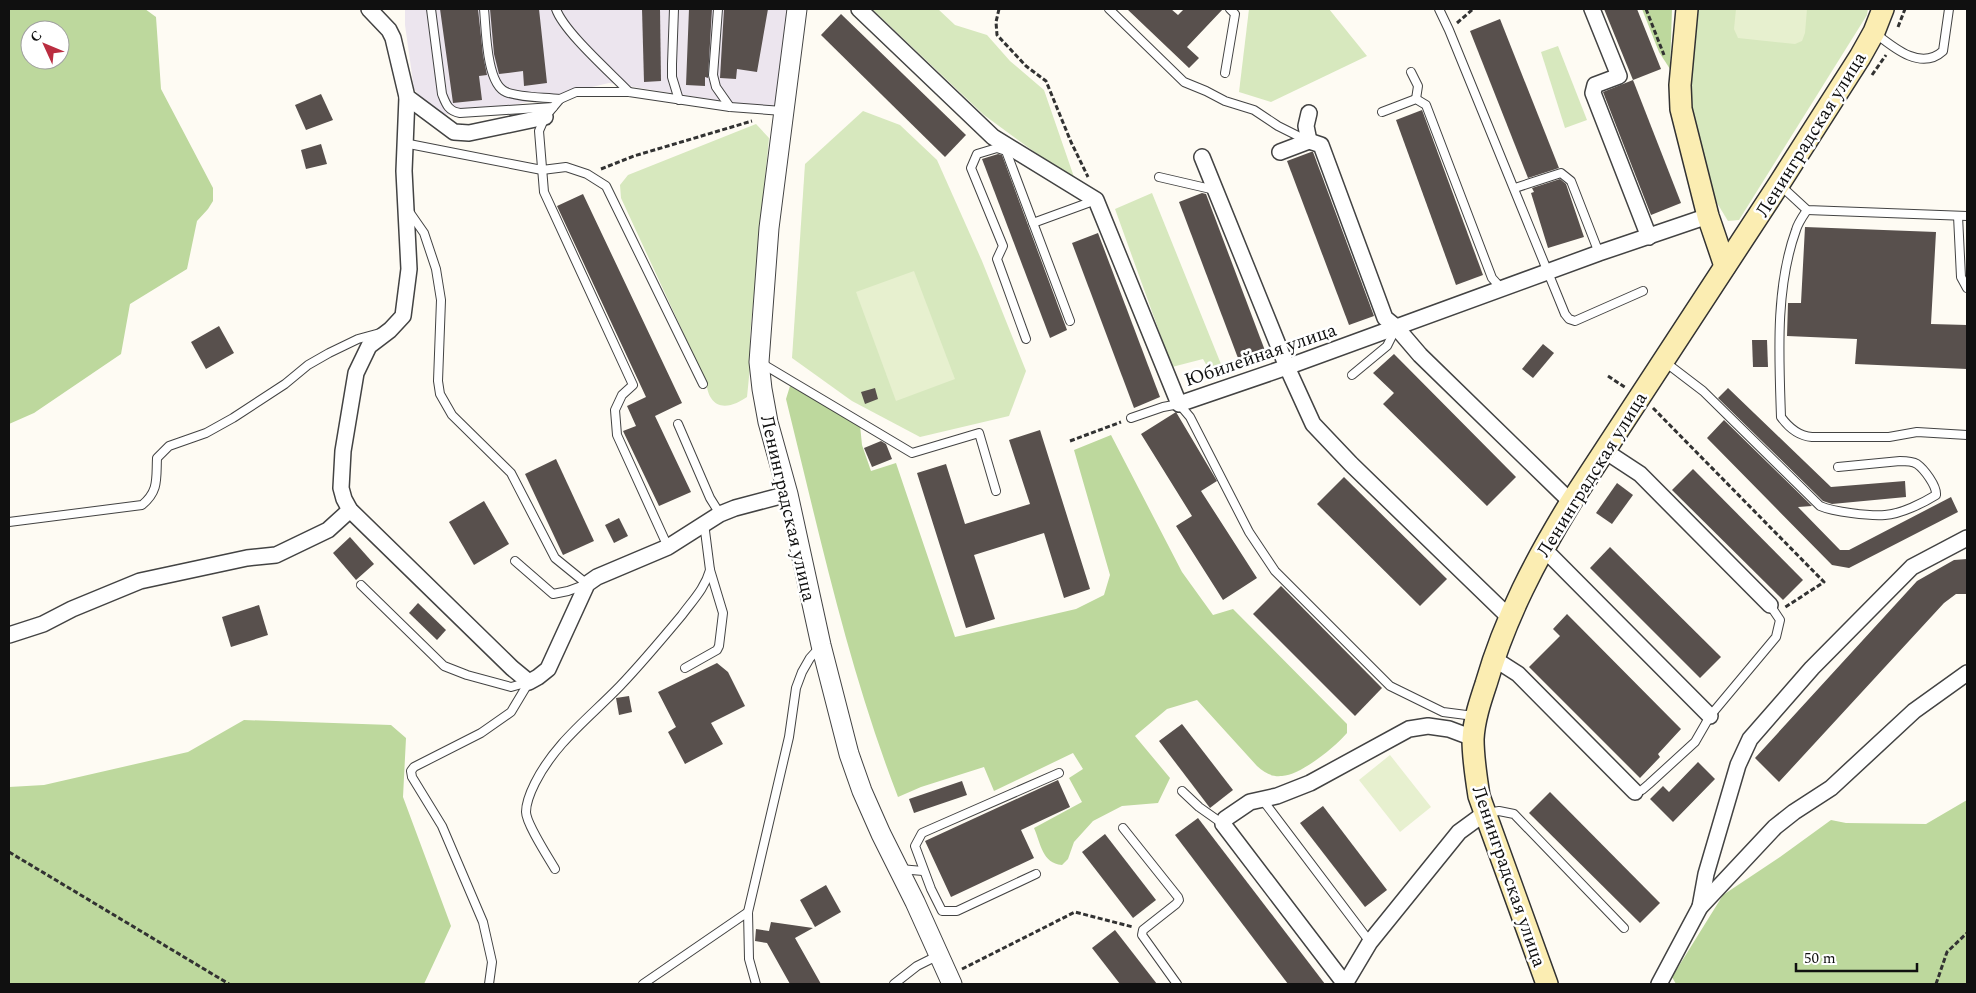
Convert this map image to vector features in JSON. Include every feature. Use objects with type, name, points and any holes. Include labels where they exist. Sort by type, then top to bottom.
[{"type":"main road","points":[[1688,9],[1680,85],[1682,109],[1708,216],[1725,266]]},
{"type":"main road","name":"Ленинградская улица","points":[[1547,984],[1479,796],[1474,766],[1473,738],[1476,716],[1493,658],[1509,617],[1541,551],[1779,184],[1874,32],[1883,9]]},
{"type":"street","points":[[369,9],[393,38],[407,96],[404,171],[409,269],[403,316],[390,330],[369,346],[356,373],[343,451],[341,488],[344,500],[350,510],[512,668],[529,682],[548,669],[587,584],[597,577],[668,547],[720,514],[735,508],[788,494]]},
{"type":"street","name":"Ленинградская улица","points":[[796,9],[769,228],[759,362],[768,422],[788,494],[821,645],[849,754],[862,791],[897,869],[923,895],[939,955],[950,980]]},
{"type":"street","points":[[859,9],[992,143],[1096,200]]},
{"type":"street","points":[[1592,9],[1619,76],[1595,86],[1593,93],[1649,237]]},
{"type":"street","points":[[407,96],[454,132],[468,133],[549,112]]},
{"type":"street","points":[[1309,114],[1306,126],[1309,141]]},
{"type":"street","points":[[1280,152],[1309,141],[1321,145],[1385,318],[1396,327],[1420,355],[1571,502]]},
{"type":"street","points":[[1202,157],[1287,367],[1314,424],[1351,464],[1509,617]]},
{"type":"street","name":"Юбилейная улица","points":[[1096,200],[1179,404],[1287,367],[1599,253],[1708,216]]},
{"type":"street","points":[[1605,451],[1640,474],[1772,609]]},
{"type":"street","points":[[9,635],[43,624],[72,609],[140,582],[247,558],[276,555],[328,530],[350,510]]},
{"type":"street","points":[[1700,907],[1706,874],[1738,765],[1750,739],[1812,668],[1912,567],[1967,538]]},
{"type":"street","points":[[1541,551],[1551,556],[1710,716]]},
{"type":"street","points":[[1493,658],[1518,674],[1635,792]]},
{"type":"street","points":[[1658,984],[1700,907],[1775,827],[1831,788],[1914,711],[1967,673]]},
{"type":"street","points":[[1473,738],[1449,729],[1428,726],[1409,729],[1310,783],[1250,802],[1225,819],[1223,824],[1345,984],[1370,942],[1459,832],[1485,813]]},
{"type":"lane","points":[[431,9],[442,94],[446,106],[452,112],[549,112]]},
{"type":"lane","points":[[484,9],[491,70],[497,84],[505,92],[560,99]]},
{"type":"lane","points":[[556,9],[573,34],[630,92]]},
{"type":"lane","points":[[674,9],[672,77],[679,100]]},
{"type":"lane","points":[[718,9],[714,75],[716,87],[730,107]]},
{"type":"lane","points":[[1109,9],[1184,82],[1225,101],[1254,110],[1278,126],[1309,141]]},
{"type":"lane","points":[[1225,73],[1235,14],[1230,9]]},
{"type":"lane","points":[[1439,9],[1515,188],[1565,314],[1569,319],[1575,321],[1643,291]]},
{"type":"lane","points":[[1874,32],[1890,45],[1918,60],[1927,60],[1938,56],[1943,51],[1949,9]]},
{"type":"lane","points":[[1411,72],[1418,86],[1416,99]]},
{"type":"lane","points":[[668,547],[617,436],[615,410],[622,395],[633,385],[544,192],[539,131],[549,112],[560,99],[576,92],[630,92],[730,107],[784,111]]},
{"type":"lane","points":[[1382,112],[1416,99]]},
{"type":"lane","points":[[1416,99],[1426,105],[1492,278],[1502,289]]},
{"type":"lane","points":[[404,143],[542,170],[566,167],[587,174],[606,186],[702,384]]},
{"type":"lane","points":[[1026,339],[997,259],[1003,246],[971,168],[977,154],[992,143],[997,148],[1006,150],[1070,321]]},
{"type":"lane","points":[[1515,188],[1561,173],[1571,181],[1599,253]]},
{"type":"lane","points":[[1158,177],[1216,190]]},
{"type":"lane","points":[[1779,184],[1807,210],[1967,216]]},
{"type":"lane","points":[[1033,223],[1096,200]]},
{"type":"lane","points":[[406,208],[424,233],[436,269],[441,300],[438,380],[440,394],[452,415],[511,473],[555,558],[587,584]]},
{"type":"lane","points":[[1807,210],[1796,228],[1787,262],[1779,336],[1781,417],[1788,426],[1803,436],[1812,437],[1889,437],[1917,432],[1967,435]]},
{"type":"lane","points":[[1958,216],[1961,277],[1967,288]]},
{"type":"lane","points":[[1352,375],[1388,346],[1396,327]]},
{"type":"lane","points":[[9,522],[142,505],[151,497],[156,484],[156,458],[169,446],[206,433],[233,418],[285,384],[308,365],[329,353],[358,339],[390,330]]},
{"type":"lane","points":[[1663,361],[1703,391],[1820,506],[1829,510],[1886,515],[1922,504],[1936,495],[1936,490],[1917,464],[1900,461],[1838,467]]},
{"type":"lane","points":[[759,362],[912,453],[979,433],[996,491]]},
{"type":"lane","points":[[1131,418],[1163,407],[1179,404],[1190,417],[1249,532],[1275,571],[1390,686],[1444,712],[1476,716]]},
{"type":"lane","points":[[678,424],[710,498],[720,514]]},
{"type":"lane","points":[[685,668],[717,650],[719,646],[722,614],[710,570],[704,523]]},
{"type":"lane","points":[[515,561],[553,594],[587,584]]},
{"type":"lane","points":[[555,869],[526,812],[530,794],[542,769],[558,746],[620,686],[665,635],[702,590],[710,570]]},
{"type":"lane","points":[[361,585],[444,666],[466,675],[511,687],[529,682]]},
{"type":"lane","points":[[1635,792],[1642,790],[1695,742],[1710,716],[1776,637],[1780,620],[1772,609]]},
{"type":"lane","points":[[756,984],[749,959],[748,912],[789,737],[796,688],[806,665],[821,645]]},
{"type":"lane","points":[[489,984],[492,962],[483,922],[442,826],[412,777],[411,771],[414,767],[481,733],[511,712],[529,682]]},
{"type":"lane","points":[[1036,874],[957,911],[942,911],[923,895],[923,871],[915,846],[922,833],[1059,774]]},
{"type":"lane","points":[[1182,791],[1199,807],[1223,824]]},
{"type":"lane","points":[[1262,799],[1370,942]]},
{"type":"lane","points":[[1485,813],[1499,811],[1514,814],[1624,928]]},
{"type":"lane","points":[[1123,828],[1179,900],[1143,930],[1142,935],[1177,984]]},
{"type":"lane","points":[[897,869],[923,871]]},
{"type":"lane","points":[[643,984],[748,912]]},
{"type":"lane","points":[[894,984],[916,966],[939,955]]},
{"type":"path","points":[[999,9],[996,22],[997,35],[1026,66],[1046,81],[1071,142],[1093,187],[1096,200]]},
{"type":"path","points":[[1449,30],[1473,9]]},
{"type":"path","points":[[1646,9],[1667,61]]},
{"type":"path","points":[[610,165],[756,120]]},
{"type":"path","points":[[1650,406],[1824,582],[1772,609]]},
{"type":"path","points":[[1070,442],[1131,418]]},
{"type":"path","points":[[9,852],[229,984]]},
{"type":"path","points":[[950,980],[1075,912],[1143,930]]},
{"type":"path","points":[[1936,984],[1947,952],[1967,933]]},
{"type":"shaded area","points":[[405,9],[797,9],[783,111],[609,83],[467,116],[433,112],[414,89],[405,25]]},
{"type":"green space","points":[[9,9],[145,9],[156,17],[161,89],[213,188],[213,201],[197,221],[187,269],[130,304],[121,354],[34,413],[9,424]]},
{"type":"green space","points":[[872,9],[938,9],[955,25],[987,35],[1010,61],[1044,90],[1074,177],[1040,156],[984,115]]},
{"type":"green space","points":[[1249,9],[1329,9],[1367,56],[1271,102],[1239,92]]},
{"type":"green space","points":[[1642,9],[1672,9],[1670,69],[1659,52]]},
{"type":"green space","points":[[1693,9],[1868,9],[1867,15],[1739,220],[1728,221],[1717,203],[1688,116]]},
{"type":"green space","points":[[1736,9],[1807,9],[1805,33],[1802,41],[1795,44],[1738,38],[1734,29]]},
{"type":"green space","points":[[1558,46],[1587,120],[1565,128],[1541,52]]},
{"type":"green space","points":[[863,111],[900,125],[937,160],[982,261],[1026,371],[1009,416],[920,437],[852,401],[792,358],[805,164]]},
{"type":"green space","points":[[756,124],[769,138],[750,335],[750,367],[747,397],[734,404],[724,406],[719,405],[709,395],[706,382],[621,198],[620,185],[628,175]]},
{"type":"green space","points":[[1152,193],[1223,369],[1211,373],[1203,359],[1172,367],[1115,209]]},
{"type":"green space","points":[[914,271],[955,379],[896,401],[856,292]]},
{"type":"green space","points":[[790,386],[860,425],[862,445],[871,471],[896,463],[955,637],[1076,609],[1104,595],[1110,575],[1074,450],[1111,435],[1182,572],[1213,615],[1233,609],[1347,724],[1347,733],[1308,766],[1290,774],[1275,776],[1266,773],[1257,766],[1197,700],[1167,709],[1135,736],[1170,778],[1158,803],[1122,806],[1093,821],[1074,842],[1068,859],[1062,865],[1050,861],[1046,857],[1034,828],[1082,802],[1069,778],[1083,769],[1073,753],[994,791],[984,767],[921,787],[898,797],[864,699],[836,600],[786,399]]},
{"type":"green space","points":[[244,720],[391,725],[406,738],[403,797],[451,926],[424,984],[9,984],[9,787],[44,785],[188,752]]},
{"type":"green space","points":[[1390,755],[1431,807],[1400,832],[1359,780]]},
{"type":"green space","points":[[1967,800],[1967,984],[1676,984],[1672,977],[1723,895],[1831,820],[1846,823],[1926,824]]},
{"type":"building","points":[[440,9],[478,9],[487,75],[479,76],[482,100],[453,103]]},
{"type":"building","points":[[490,9],[539,9],[547,83],[524,86],[523,71],[499,74],[494,54]]},
{"type":"building","points":[[642,9],[660,9],[661,81],[644,82]]},
{"type":"building","points":[[689,9],[712,9],[708,78],[705,77],[705,86],[686,85]]},
{"type":"building","points":[[724,9],[768,9],[757,72],[737,69],[736,79],[720,78]]},
{"type":"building","points":[[1127,9],[1171,9],[1178,15],[1184,9],[1223,9],[1187,47],[1199,58],[1189,68]]},
{"type":"building","points":[[1604,9],[1637,9],[1661,69],[1633,80]]},
{"type":"building","points":[[841,14],[966,135],[945,157],[821,35]]},
{"type":"building","points":[[1500,19],[1559,168],[1528,178],[1470,31]]},
{"type":"building","points":[[1633,80],[1681,203],[1651,215],[1603,92]]},
{"type":"building","points":[[321,94],[333,120],[306,130],[295,105]]},
{"type":"building","points":[[1422,110],[1483,275],[1456,285],[1396,120]]},
{"type":"building","points":[[321,144],[327,164],[306,169],[301,150]]},
{"type":"building","points":[[1313,152],[1374,316],[1349,325],[1287,161]]},
{"type":"building","points":[[998,154],[1002,155],[1067,330],[1050,338],[982,159]]},
{"type":"building","points":[[1560,179],[1566,184],[1584,237],[1548,248],[1531,193],[1534,192],[1532,188]]},
{"type":"building","points":[[1202,193],[1206,194],[1267,356],[1241,366],[1179,202]]},
{"type":"building","points":[[583,194],[682,403],[655,416],[691,492],[659,506],[623,431],[636,426],[627,406],[646,397],[557,206]]},
{"type":"building","points":[[1805,227],[1936,232],[1931,324],[1967,325],[1967,369],[1855,364],[1857,339],[1787,336],[1788,303],[1801,303]]},
{"type":"building","points":[[1098,233],[1160,397],[1134,408],[1072,243]]},
{"type":"building","points":[[219,326],[234,353],[206,369],[191,342]]},
{"type":"building","points":[[1752,340],[1767,340],[1768,367],[1753,367]]},
{"type":"building","points":[[1543,344],[1554,353],[1533,378],[1522,369]]},
{"type":"building","points":[[1394,354],[1516,477],[1487,506],[1383,404],[1394,393],[1373,373]]},
{"type":"building","points":[[875,388],[878,399],[865,404],[861,392]]},
{"type":"building","points":[[1728,388],[1831,487],[1905,481],[1906,497],[1832,504],[1823,501],[1718,398]]},
{"type":"building","points":[[1176,412],[1217,481],[1201,491],[1257,578],[1223,600],[1176,526],[1192,516],[1141,434]]},
{"type":"building","points":[[1724,420],[1812,506],[1798,507],[1840,550],[1849,550],[1951,497],[1958,512],[1849,568],[1832,565],[1707,438]]},
{"type":"building","points":[[1040,430],[1090,589],[1064,598],[1044,533],[974,555],[995,619],[966,628],[917,473],[946,464],[965,524],[1030,504],[1009,440]]},
{"type":"building","points":[[881,441],[886,444],[892,459],[872,467],[864,448]]},
{"type":"building","points":[[556,459],[594,541],[563,555],[525,474]]},
{"type":"building","points":[[1693,469],[1803,580],[1783,600],[1672,490]]},
{"type":"building","points":[[1344,477],[1447,579],[1420,606],[1317,504]]},
{"type":"building","points":[[1617,483],[1633,495],[1612,524],[1596,513]]},
{"type":"building","points":[[484,501],[509,544],[474,565],[449,522]]},
{"type":"building","points":[[619,518],[628,536],[614,543],[605,525]]},
{"type":"building","points":[[350,537],[374,564],[356,580],[333,553]]},
{"type":"building","points":[[1610,547],[1721,657],[1700,678],[1590,568]]},
{"type":"building","points":[[1967,559],[1967,594],[1956,594],[1944,603],[1779,782],[1755,758],[1917,581],[1954,560]]},
{"type":"building","points":[[1281,586],[1382,688],[1355,716],[1253,614]]},
{"type":"building","points":[[418,603],[446,630],[437,640],[409,613]]},
{"type":"building","points":[[259,605],[268,635],[231,647],[222,617]]},
{"type":"building","points":[[1567,614],[1681,729],[1658,754],[1660,757],[1640,778],[1529,667],[1560,636],[1553,629]]},
{"type":"building","points":[[717,663],[728,672],[745,706],[711,723],[723,744],[685,764],[668,732],[676,727],[658,692]]},
{"type":"building","points":[[629,696],[632,712],[619,715],[616,698]]},
{"type":"building","points":[[1182,724],[1233,790],[1210,808],[1159,741]]},
{"type":"building","points":[[1698,762],[1715,779],[1673,822],[1650,799],[1663,786],[1669,792]]},
{"type":"building","points":[[1058,780],[1070,807],[1021,830],[1034,858],[951,897],[925,841]]},
{"type":"building","points":[[962,781],[967,795],[914,813],[909,799]]},
{"type":"building","points":[[1550,792],[1660,903],[1640,923],[1529,813]]},
{"type":"building","points":[[1323,806],[1387,890],[1365,907],[1300,823]]},
{"type":"building","points":[[1198,818],[1325,984],[1288,984],[1175,835]]},
{"type":"building","points":[[1105,834],[1156,900],[1133,918],[1082,852]]},
{"type":"building","points":[[826,885],[841,912],[815,927],[800,900]]},
{"type":"building","points":[[771,922],[813,928],[795,938],[821,984],[790,984],[767,943],[755,941],[756,929],[769,931]]},
{"type":"building","points":[[1115,930],[1157,984],[1120,984],[1092,948]]}]
